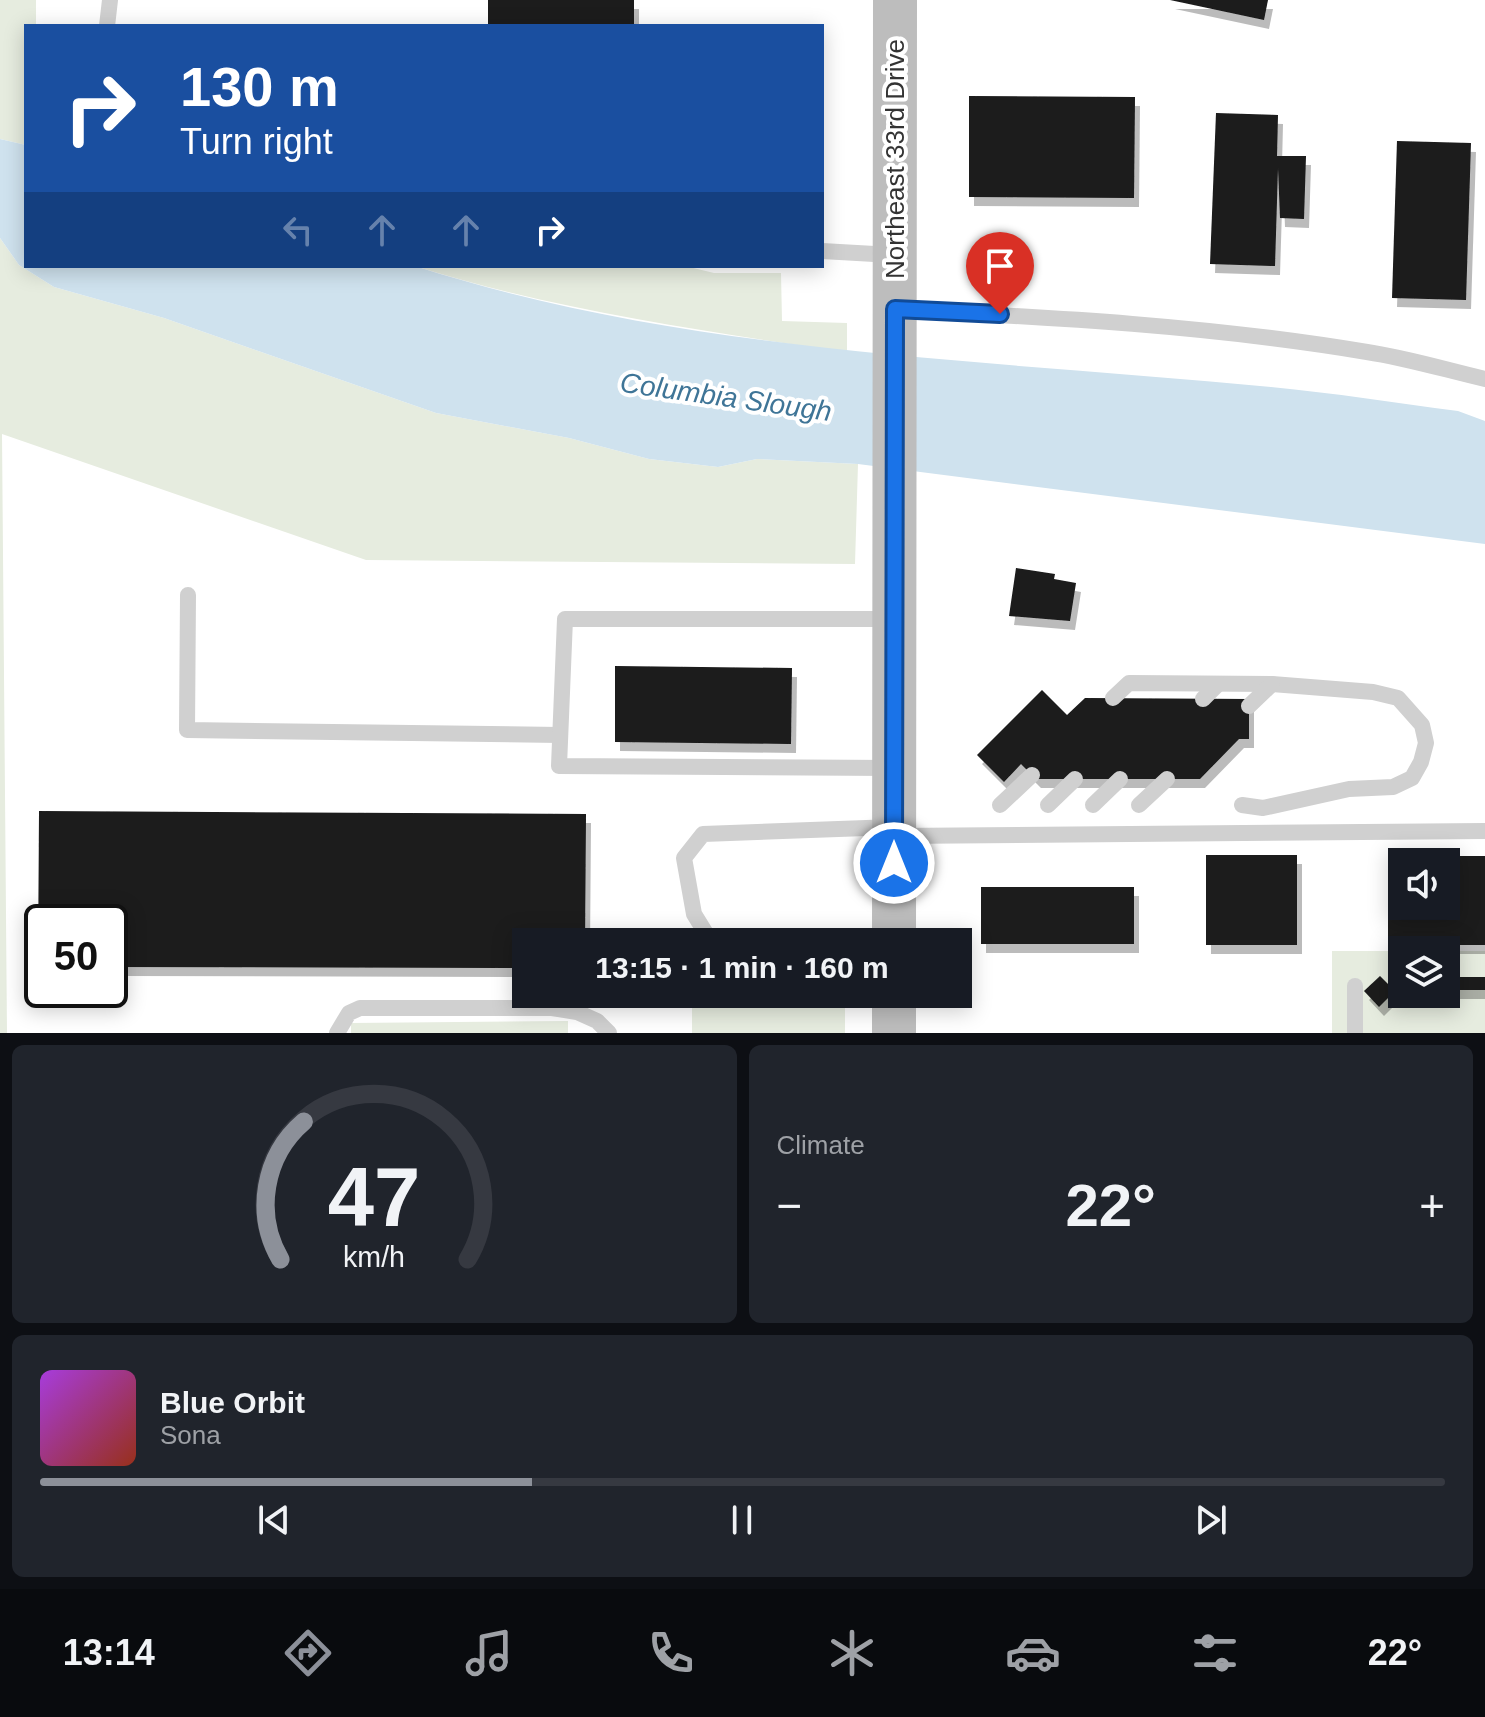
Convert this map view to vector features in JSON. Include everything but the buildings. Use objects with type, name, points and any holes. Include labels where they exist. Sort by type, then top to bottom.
[{"type":"main road","name":"Northeast 33rd Drive","points":[[894,928],[895,0]]},
{"type":"main road","points":[[894,1008],[894,1033]]},
{"type":"lane","points":[[107,24],[110,0]]},
{"type":"lane","points":[[824,251],[895,256]]},
{"type":"lane","points":[[895,320],[1000,314],[1279,338],[1371,352],[1485,379]]},
{"type":"lane","points":[[188,595],[187,730],[560,735]]},
{"type":"lane","points":[[894,619],[565,619],[559,766],[894,768]]},
{"type":"lane","points":[[1113,698],[1129,683],[1272,684],[1373,692],[1398,698],[1422,725],[1424,752],[1412,778],[1393,787],[1349,789],[1263,808],[1242,805]]},
{"type":"lane","points":[[1160,699],[1177,684]]},
{"type":"lane","points":[[1203,699],[1218,684]]},
{"type":"lane","points":[[1249,706],[1272,684]]},
{"type":"lane","points":[[1000,805],[1032,775]]},
{"type":"lane","points":[[1048,805],[1075,779]]},
{"type":"lane","points":[[1093,805],[1120,779]]},
{"type":"lane","points":[[1139,805],[1167,779]]},
{"type":"lane","points":[[703,928],[694,914],[684,858],[703,834],[1485,831]]},
{"type":"lane","points":[[1355,986],[1355,1033]]},
{"type":"lane","points":[[337,1033],[349,1013],[360,1008],[445,1006],[577,1012],[597,1021],[609,1033]]},
{"type":"shaded area","points":[[0,0],[36,0],[36,24],[24,24],[24,145],[0,139]]},
{"type":"shaded area","points":[[0,238],[19,265],[54,287],[164,318],[436,413],[569,438],[649,459],[718,467],[757,459],[858,464],[855,564],[366,560],[2,434],[7,1033],[0,1033]]},
{"type":"shaded area","points":[[422,268],[693,268],[714,273],[781,273],[782,321],[847,323],[847,353],[575,307]]},
{"type":"shaded area","points":[[1332,951],[1388,951],[1388,1008],[1460,1008],[1460,951],[1485,951],[1485,1033],[1332,1033]]},
{"type":"shaded area","points":[[692,1008],[845,1008],[845,1033],[692,1033]]},
{"type":"shaded area","points":[[568,1021],[568,1033],[351,1033],[351,1023]]},
{"type":"water","name":"Columbia Slough","points":[[0,139],[24,145],[24,268],[422,268],[520,296],[625,319],[732,336],[948,360],[1295,389],[1458,411],[1485,421],[1485,544],[858,464],[757,459],[718,467],[649,459],[569,438],[436,413],[164,318],[54,287],[19,265],[0,238]]},
{"type":"route","points":[[894,863],[895,309],[1000,314]]}]
